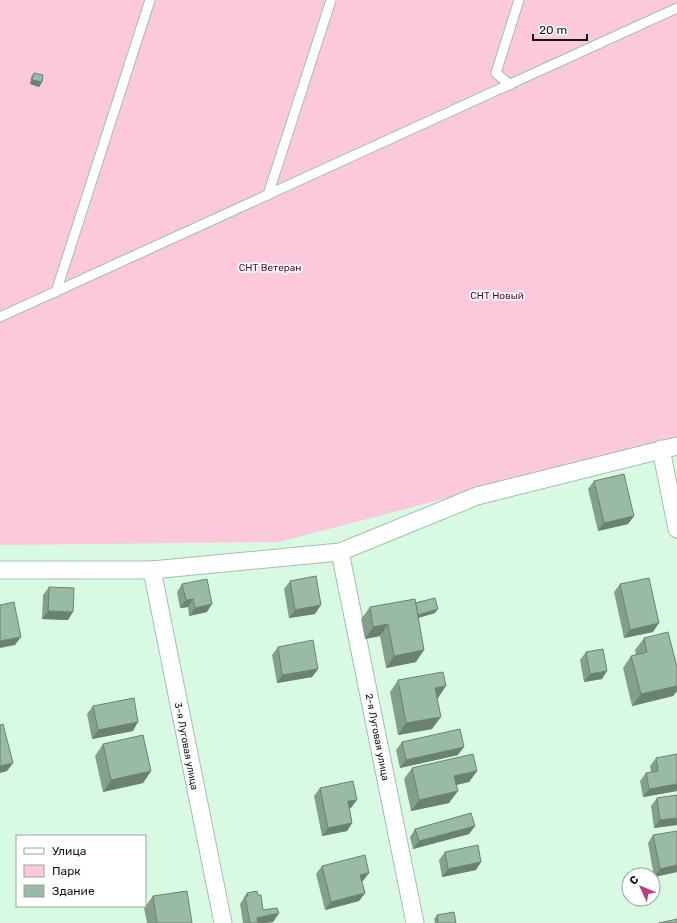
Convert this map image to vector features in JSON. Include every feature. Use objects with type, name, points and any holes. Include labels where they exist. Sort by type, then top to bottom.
[{"type":"street","points":[[0,570],[152,570],[340,552],[477,496],[669,447],[677,529]]},
{"type":"street","name":"2-я Луговая улица","points":[[340,552],[415,923]]},
{"type":"street","name":"3-я Луговая улица","points":[[152,570],[223,923]]},
{"type":"lane","points":[[56,292],[150,0]]},
{"type":"lane","points":[[268,195],[331,0]]},
{"type":"lane","points":[[510,85],[496,73],[519,0]]},
{"type":"lane","points":[[0,318],[677,8]]},
{"type":"green space","name":"СНТ Ветеран","points":[[0,0],[677,0],[677,438],[279,542],[0,545]]},
{"type":"building","points":[[34,73],[43,75],[42,82],[32,80]]},
{"type":"building","points":[[624,474],[634,516],[604,523],[594,481]]},
{"type":"building","points":[[316,576],[321,605],[295,610],[290,581]]},
{"type":"building","points":[[649,578],[659,623],[630,630],[620,584]]},
{"type":"building","points":[[207,579],[212,604],[195,608],[193,599],[186,600],[182,584]]},
{"type":"building","points":[[49,587],[74,588],[73,612],[48,611]]},
{"type":"building","points":[[435,598],[438,609],[418,615],[415,603]]},
{"type":"building","points":[[415,599],[424,650],[394,656],[388,624],[373,627],[370,607]]},
{"type":"building","points":[[14,602],[21,637],[0,641],[0,605]]},
{"type":"building","points":[[668,632],[677,667],[677,686],[641,694],[631,656],[647,652],[644,638]]},
{"type":"building","points":[[313,640],[318,669],[282,675],[278,647]]},
{"type":"building","points":[[603,649],[607,671],[590,674],[586,652]]},
{"type":"building","points":[[443,672],[446,686],[435,688],[441,717],[406,723],[398,680]]},
{"type":"building","points":[[134,698],[138,722],[98,730],[93,706]]},
{"type":"building","points":[[3,724],[13,763],[0,766],[0,725]]},
{"type":"building","points":[[460,729],[464,747],[406,760],[402,742]]},
{"type":"building","points":[[143,735],[151,771],[111,780],[103,744]]},
{"type":"building","points":[[473,754],[477,771],[454,776],[458,791],[419,800],[412,768]]},
{"type":"building","points":[[677,754],[677,784],[649,789],[646,773],[658,771],[656,758]]},
{"type":"building","points":[[353,781],[357,800],[348,801],[352,823],[328,828],[320,788]]},
{"type":"building","points":[[677,795],[677,818],[660,820],[657,798]]},
{"type":"building","points":[[471,813],[475,826],[419,841],[415,829]]},
{"type":"building","points":[[677,831],[677,865],[661,869],[653,835]]},
{"type":"building","points":[[478,845],[481,862],[448,869],[445,852]]},
{"type":"building","points":[[365,855],[369,873],[360,875],[365,893],[331,902],[322,866]]},
{"type":"building","points":[[187,891],[192,923],[157,923],[153,896]]},
{"type":"building","points":[[257,891],[258,895],[261,895],[263,910],[277,908],[279,913],[257,918],[258,923],[250,923],[245,896],[248,896],[247,893]]},
{"type":"building","points":[[454,912],[456,923],[438,923],[437,915]]},
{"type":"building","points":[[677,919],[677,923],[659,923]]},
{"type":"park label","name":"СНТ Новый","points":[[497,295]]}]
